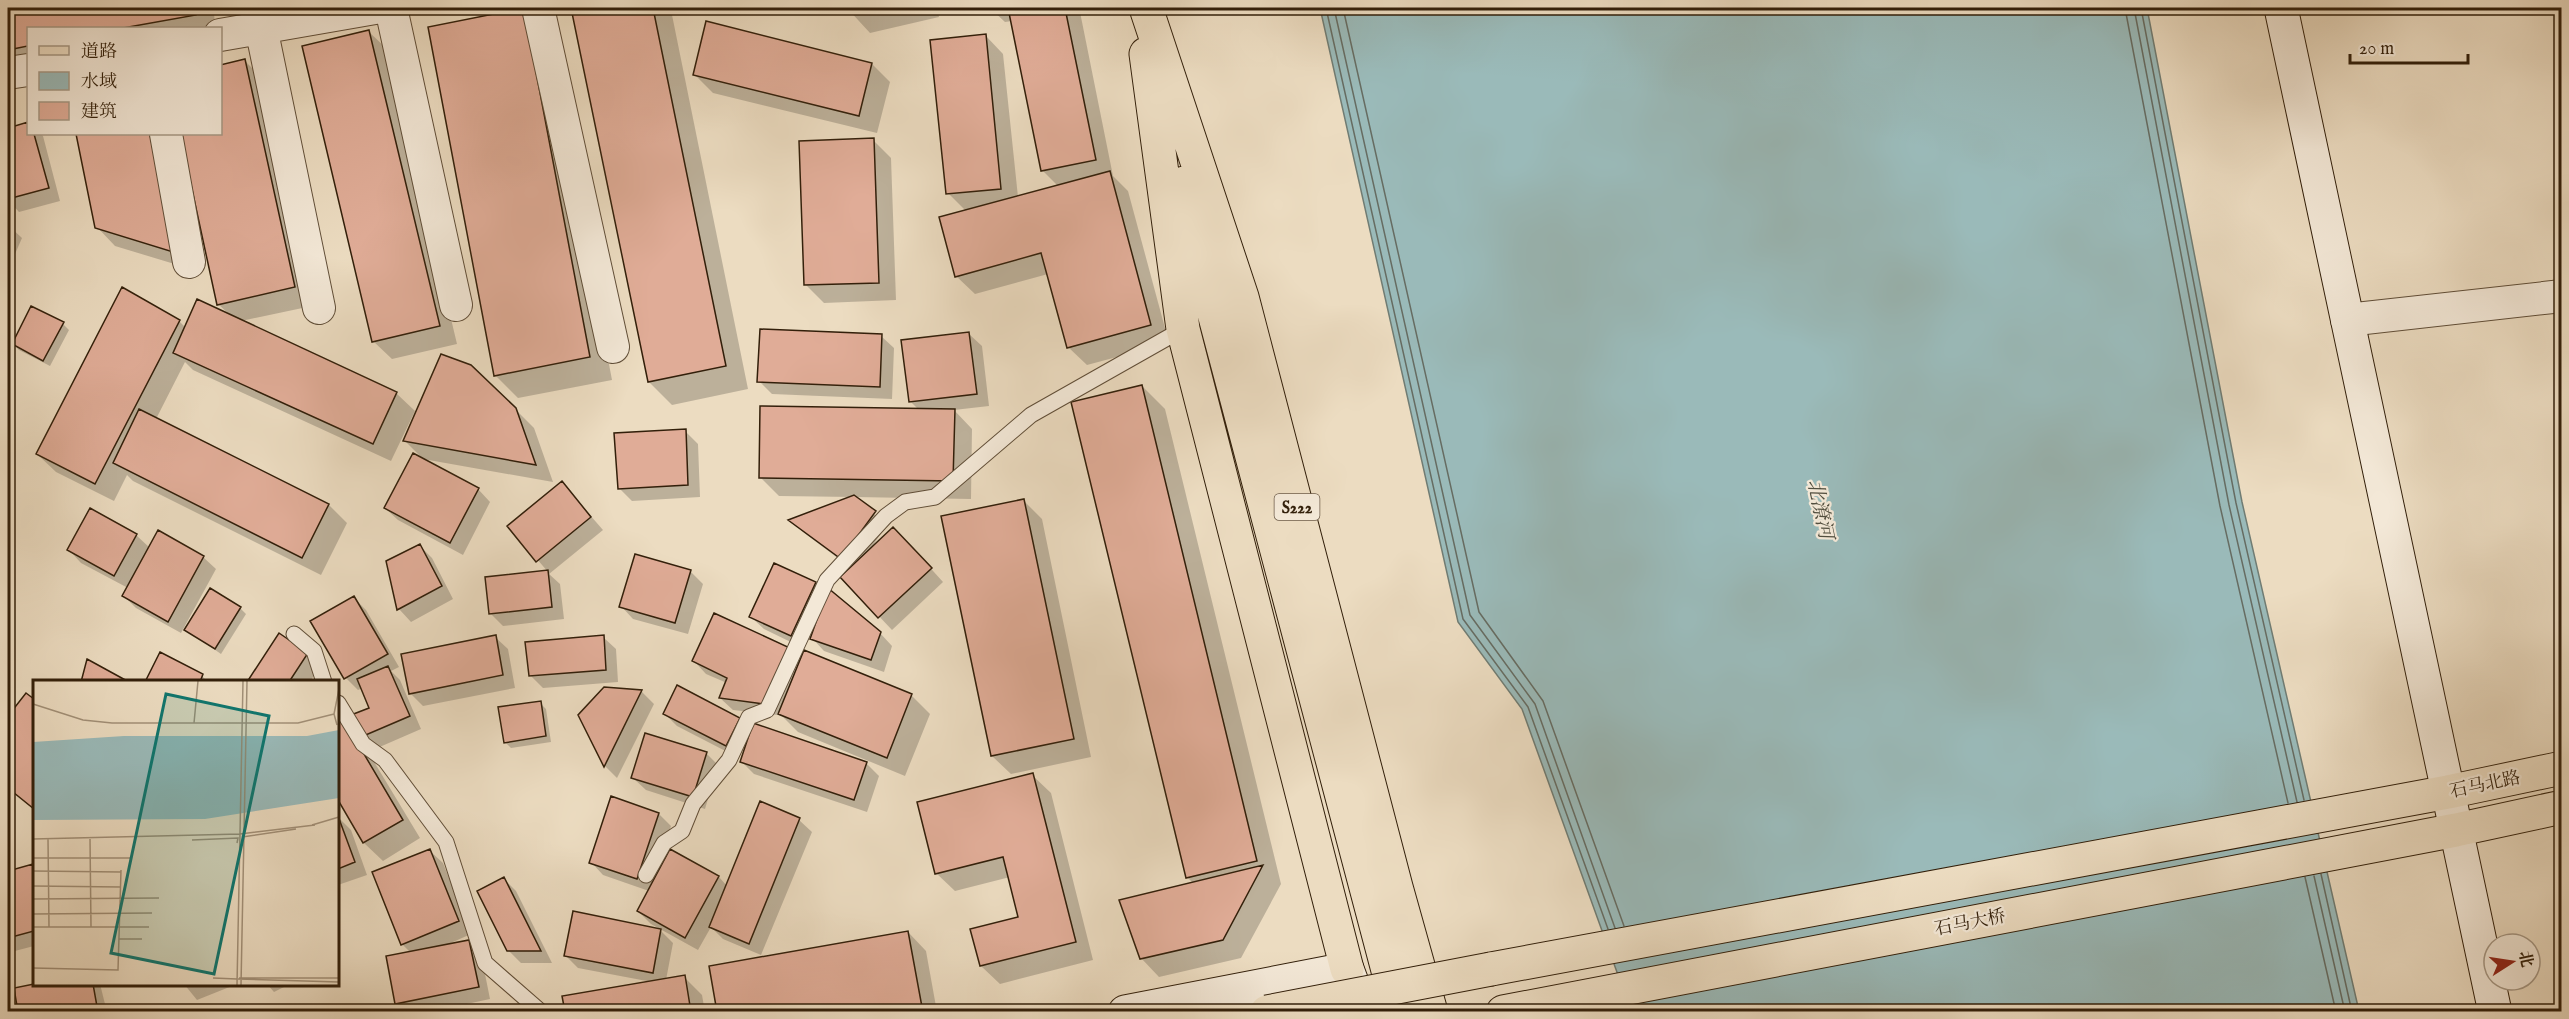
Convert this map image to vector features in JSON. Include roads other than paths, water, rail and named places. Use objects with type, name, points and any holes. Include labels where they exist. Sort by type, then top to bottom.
[{"type":"main road","points":[[1143,8],[1183,329],[1347,969]]},
{"type":"main road","name":"S222","points":[[1143,8],[1242,297],[1411,998]]},
{"type":"main road","name":"石马北路","points":[[1411,998],[1491,969],[2448,792],[2562,768]]},
{"type":"main road","points":[[2445,832],[2562,807]]},
{"type":"main road","name":"石马大桥","points":[[1504,1011],[2445,832]]},
{"type":"main road","points":[[1267,1011],[1411,998]]},
{"type":"street","points":[[222,34],[259,17],[375,8]]},
{"type":"street","points":[[391,8],[456,305]]},
{"type":"street","points":[[538,8],[613,347]]},
{"type":"street","points":[[2281,8],[2448,792],[2445,832],[2495,1011]]},
{"type":"street","points":[[259,17],[320,308]]},
{"type":"street","points":[[8,73],[27,70]]},
{"type":"street","points":[[166,135],[189,262]]},
{"type":"street","points":[[2348,320],[2562,296]]},
{"type":"street","points":[[1125,1011],[1347,969],[1363,1011]]},
{"type":"lane","points":[[646,875],[664,843],[682,831],[693,804],[729,760],[749,717],[767,710],[826,580],[886,516],[905,502],[935,497],[1032,415],[1183,329]]},
{"type":"lane","points":[[294,634],[314,651],[322,680]]},
{"type":"lane","points":[[339,705],[363,744],[385,760],[446,842],[485,963],[540,1011]]},
{"type":"water","name":"北潦河","points":[[1320,8],[2147,8],[2242,502],[2359,1011],[1631,1011],[1522,709],[1458,622]]}]
